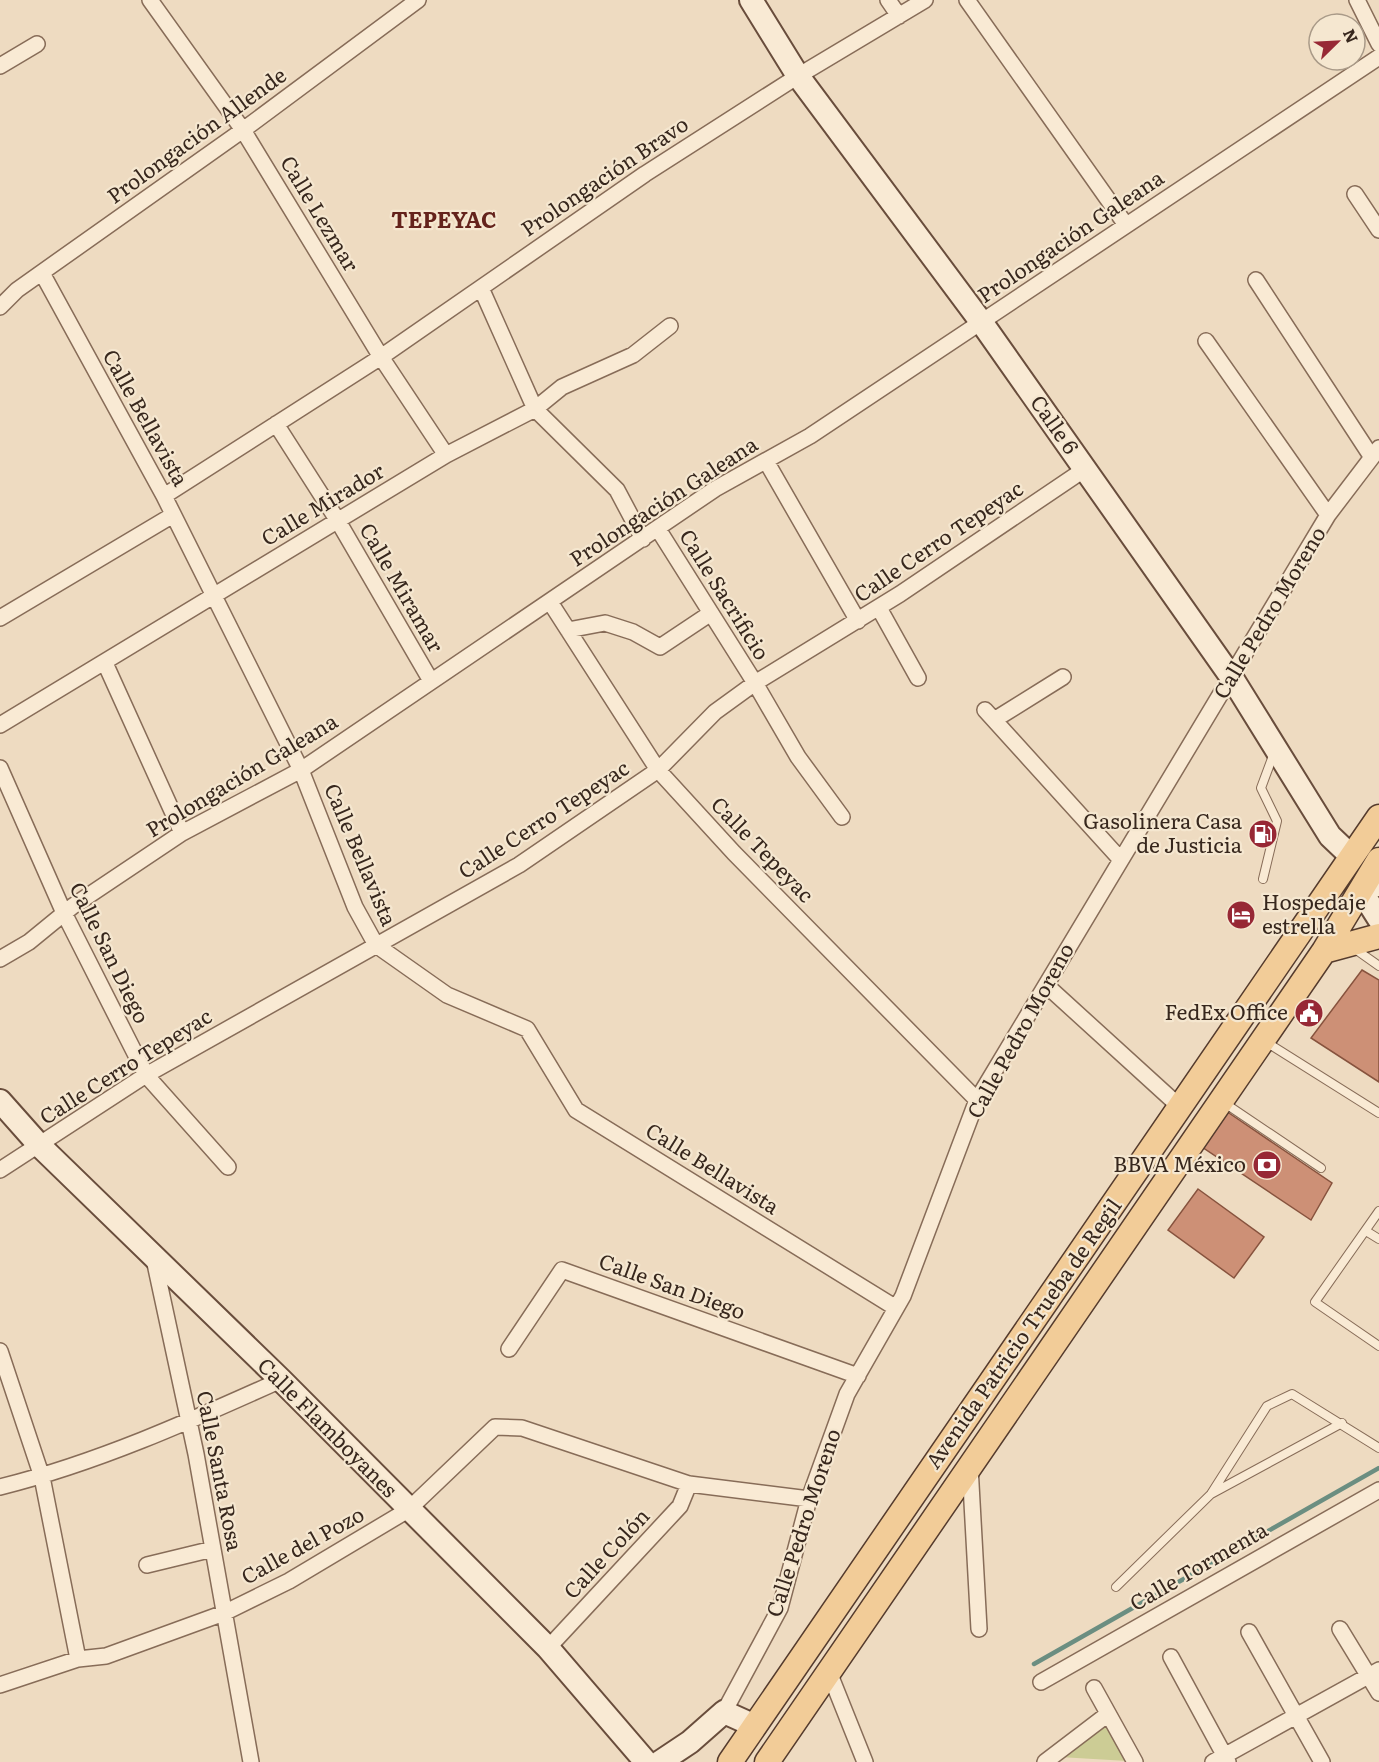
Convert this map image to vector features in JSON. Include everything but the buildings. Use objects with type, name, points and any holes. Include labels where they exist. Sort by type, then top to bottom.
[{"type":"main road","name":"Avenida Patricio Trueba de Regil","points":[[730,1762],[1317,908],[1350,855],[1379,817]]},
{"type":"main road","points":[[1350,855],[1363,859],[1379,852]]},
{"type":"main road","points":[[1350,855],[1372,886]]},
{"type":"main road","name":"Avenida Patricio Trueba de Regil","points":[[767,1762],[1324,951],[1372,886],[1379,860]]},
{"type":"main road","points":[[1317,908],[1338,893],[1358,886],[1372,886]]},
{"type":"main road","points":[[1324,951],[1379,936]]},
{"type":"street","name":"Calle Lezmar","points":[[150,0],[243,130],[381,357],[446,455]]},
{"type":"street","name":"Prolongación Allende","points":[[0,307],[42,273],[243,130],[418,0]]},
{"type":"street","name":"Calle 6","points":[[751,0],[798,76],[981,323],[1232,678],[1330,836],[1350,855]]},
{"type":"street","points":[[888,0],[899,16]]},
{"type":"street","name":"Prolongación Bravo","points":[[164,495],[381,357],[645,174],[798,76],[924,0]]},
{"type":"street","points":[[967,0],[1126,225]]},
{"type":"street","points":[[1357,0],[1379,44]]},
{"type":"street","points":[[0,66],[37,44]]},
{"type":"street","name":"Prolongación Galeana","points":[[0,959],[29,942],[64,914],[182,833],[301,770],[715,489],[810,436],[1379,57]]},
{"type":"street","points":[[1355,194],[1379,230]]},
{"type":"street","name":"Calle Bellavista","points":[[42,273],[164,495],[301,770],[355,907],[375,945],[447,995],[527,1029],[576,1110],[896,1308]]},
{"type":"street","points":[[1257,280],[1375,452]]},
{"type":"street","name":"Calle Sacrificio","points":[[481,288],[535,409],[617,490],[643,539]]},
{"type":"street","name":"Calle Mirador","points":[[0,725],[446,455],[535,409],[562,387],[633,355],[670,326]]},
{"type":"street","points":[[1206,341],[1328,515]]},
{"type":"street","name":"Calle Miramar","points":[[276,424],[338,521],[431,681]]},
{"type":"street","name":"Calle Pedro Moreno","points":[[660,1762],[690,1742],[724,1712],[780,1608],[809,1499],[847,1394],[896,1308],[977,1100],[1328,515],[1375,452]]},
{"type":"street","points":[[766,461],[858,621]]},
{"type":"street","name":"Calle Cerro Tepeyac","points":[[0,1170],[146,1075],[519,865],[658,770],[715,712],[755,683],[879,608],[1085,469]]},
{"type":"street","points":[[0,618],[173,515]]},
{"type":"street","name":"Calle Sacrificio","points":[[658,529],[755,683],[798,757],[842,817]]},
{"type":"street","name":"Calle Tepeyac","points":[[550,602],[658,770],[734,853],[977,1100]]},
{"type":"street","points":[[879,608],[918,678]]},
{"type":"street","points":[[568,630],[605,623],[633,632],[660,647],[711,613]]},
{"type":"street","points":[[105,663],[182,833]]},
{"type":"street","points":[[1063,676],[989,715],[1121,860]]},
{"type":"street","name":"Calle San Diego","points":[[0,768],[64,914],[146,1075],[228,1167]]},
{"type":"street","points":[[1372,886],[1373,912],[1379,919]]},
{"type":"street","points":[[1046,985],[1180,1107]]},
{"type":"street","name":"Calle Flamboyanes","points":[[0,1101],[40,1146],[281,1380],[548,1648],[646,1762]]},
{"type":"street","name":"Calle Santa Rosa","points":[[154,1259],[189,1422],[251,1762]]},
{"type":"street","name":"Calle San Diego","points":[[509,1349],[562,1270],[858,1376]]},
{"type":"street","points":[[0,1351],[42,1477],[78,1659]]},
{"type":"street","points":[[0,1487],[42,1477],[189,1422],[281,1380]]},
{"type":"street","name":"Calle del Pozo","points":[[0,1685],[78,1659],[106,1656],[224,1613],[298,1575],[408,1510],[495,1427],[522,1428],[689,1484],[809,1499]]},
{"type":"street","points":[[970,1466],[979,1629]]},
{"type":"street","name":"Calle Colón","points":[[548,1648],[680,1506],[689,1484]]},
{"type":"street","name":"Calle Tormenta","points":[[1041,1682],[1379,1490]]},
{"type":"street","points":[[147,1565],[213,1549]]},
{"type":"street","points":[[1340,1629],[1374,1672],[1379,1693]]},
{"type":"street","points":[[1249,1632],[1322,1762]]},
{"type":"street","points":[[1170,1657],[1222,1760],[1296,1715],[1374,1672]]},
{"type":"street","points":[[829,1672],[864,1762]]},
{"type":"street","points":[[1094,1688],[1135,1762]]},
{"type":"street","points":[[724,1712],[755,1726]]},
{"type":"street","points":[[1045,1762],[1108,1713]]},
{"type":"lane","points":[[1263,879],[1277,821],[1261,788],[1276,748]]},
{"type":"lane","points":[[1349,944],[1379,966]]},
{"type":"lane","points":[[1263,1040],[1379,1113]]},
{"type":"lane","points":[[1221,1101],[1321,1168]]},
{"type":"lane","points":[[1379,1211],[1315,1302],[1379,1346]]},
{"type":"lane","points":[[1366,1231],[1379,1239]]},
{"type":"lane","points":[[1116,1587],[1211,1494],[1267,1406],[1292,1394],[1379,1448]]},
{"type":"lane","points":[[1211,1494],[1342,1423]]},
{"type":"green space","points":[[1106,1723],[1128,1761],[1059,1757]]},
{"type":"waterway","points":[[1034,1664],[1379,1468]]},
{"type":"place","name":"Gasolinera Casa de Justicia","points":[[1263,834]]},
{"type":"place","name":"Hospedaje estrella","points":[[1241,915]]},
{"type":"place","name":"FedEx Office","points":[[1309,1013]]},
{"type":"place","name":"BBVA México","points":[[1267,1165]]},
{"type":"district","name":"TEPEYAC","points":[[444,220]]}]
